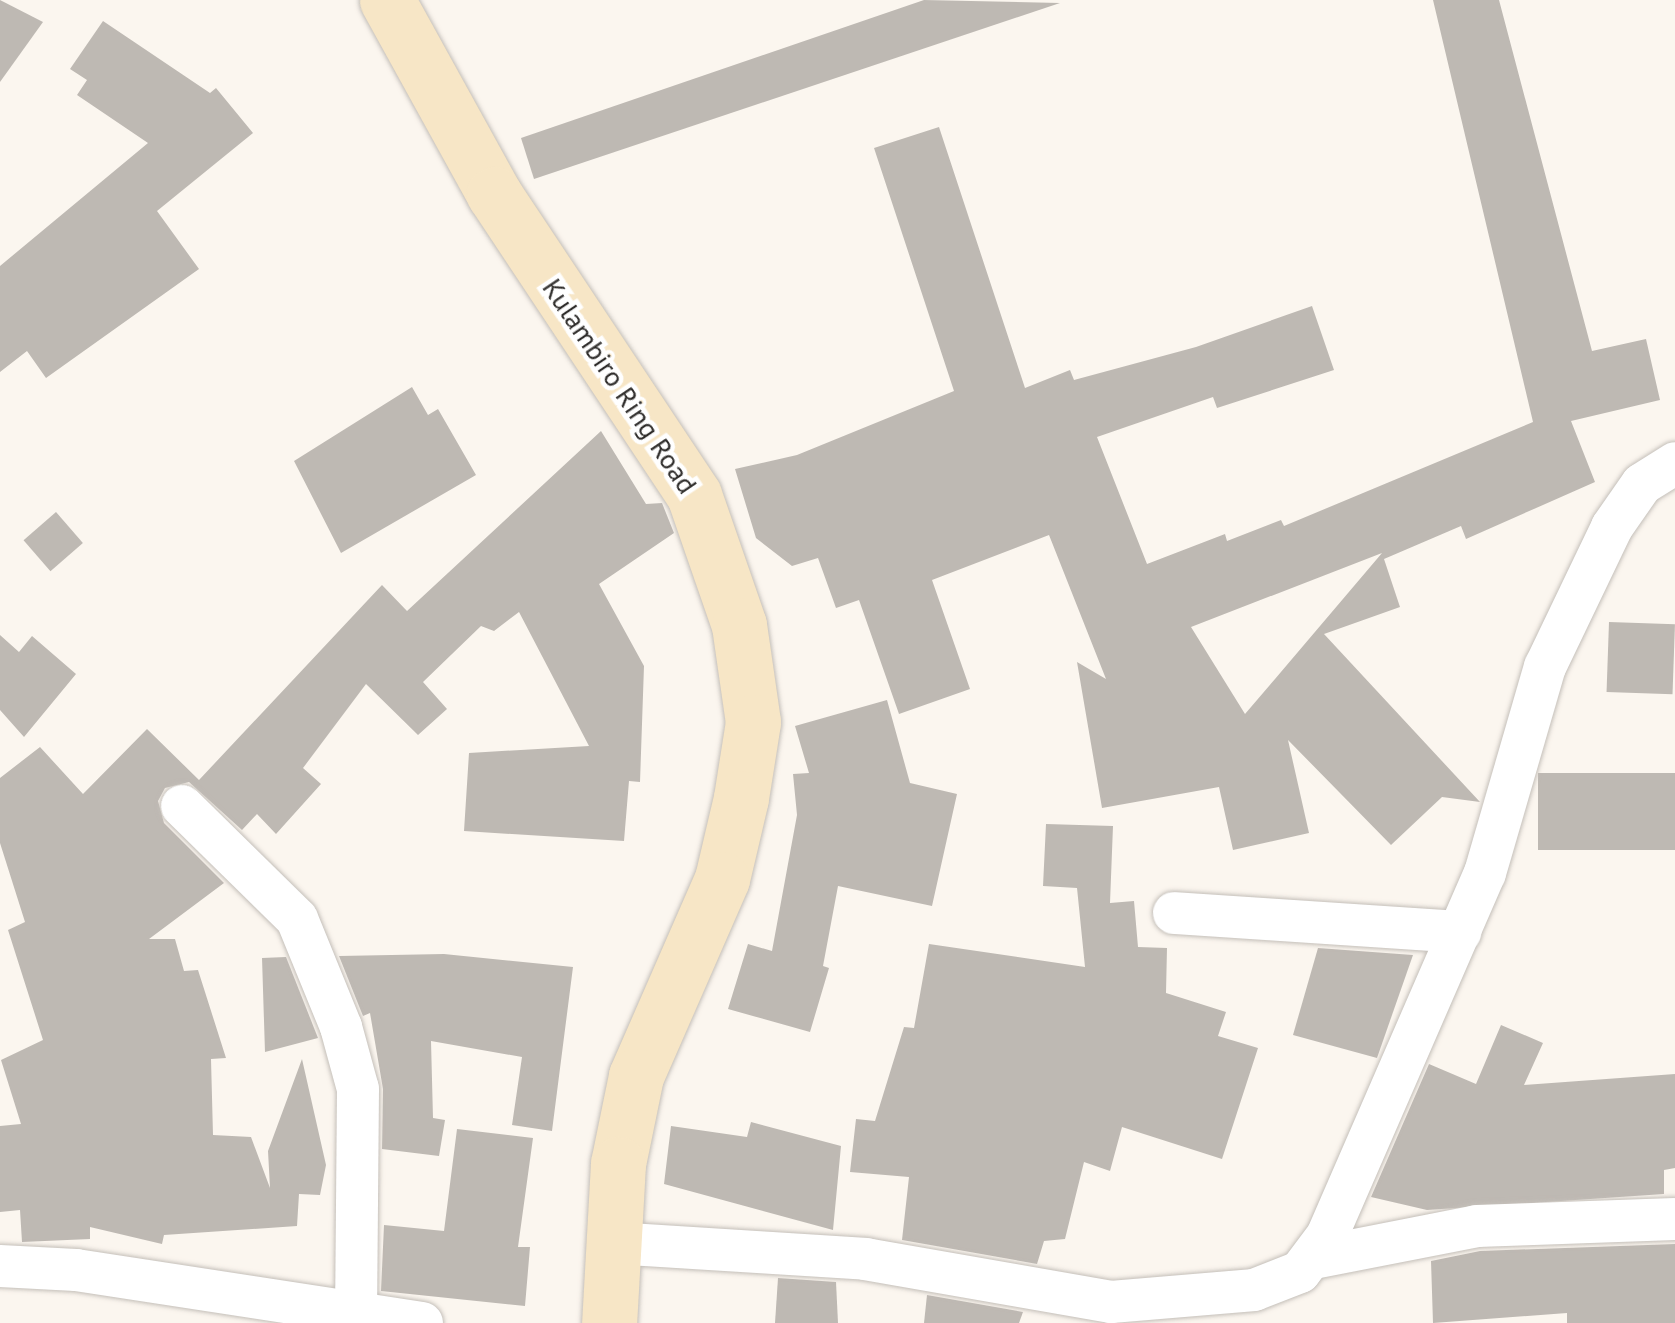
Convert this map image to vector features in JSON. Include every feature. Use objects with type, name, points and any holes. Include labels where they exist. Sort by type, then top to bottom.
[{"type":"street","name":"Kulambiro Ring Road","points":[[388,0],[426,82],[494,194],[694,495],[739,625],[753,722],[742,798],[722,879],[636,1076],[618,1164],[610,1323]]},
{"type":"street","points":[[1314,1258],[1460,932],[1545,667],[1612,527],[1642,484],[1675,463]]},
{"type":"street","points":[[182,806],[297,919],[341,1027],[358,1089],[356,1316]]},
{"type":"street","points":[[1174,913],[1460,932]]},
{"type":"street","points":[[614,1243],[865,1259],[1112,1302],[1254,1290],[1314,1258],[1477,1226],[1675,1219]]},
{"type":"street","points":[[0,1266],[94,1272],[356,1316],[422,1323]]},
{"type":"building","points":[[0,0],[43,22],[0,82]]},
{"type":"building","points":[[924,0],[1060,3],[534,179],[521,138]]},
{"type":"building","points":[[1433,0],[1499,0],[1592,351],[1646,339],[1660,400],[1571,421],[1595,482],[1466,539],[1461,526],[1384,559],[1400,607],[1324,634],[1480,802],[1442,797],[1391,845],[1288,740],[1309,833],[1233,850],[1219,787],[1102,808],[1077,662],[1106,679],[1049,535],[932,580],[970,689],[899,714],[859,600],[836,608],[818,558],[792,566],[756,538],[735,469],[797,455],[954,391],[874,148],[939,127],[1025,388],[1070,370],[1074,380],[1196,347],[1312,306],[1334,370],[1217,408],[1213,397],[1097,437],[1147,564],[1225,534],[1227,541],[1281,520],[1284,526],[1533,422]],"holes":[[[1382,553],[1245,714],[1191,627]]]},
{"type":"building","points":[[103,21],[210,93],[216,88],[253,133],[157,211],[199,269],[46,378],[27,351],[0,372],[0,266],[148,143],[77,95],[87,80],[70,69]]},
{"type":"building","points":[[412,387],[428,415],[438,409],[476,475],[341,553],[294,461]]},
{"type":"building","points":[[601,431],[646,504],[662,503],[674,533],[599,584],[644,666],[640,782],[629,781],[624,841],[464,831],[469,753],[589,746],[519,612],[494,631],[481,626],[423,682],[447,709],[418,735],[366,684],[303,768],[321,784],[276,834],[257,814],[242,830],[189,782],[165,788],[158,801],[164,823],[224,883],[149,939],[175,939],[184,971],[198,970],[226,1058],[211,1059],[213,1135],[251,1137],[270,1188],[268,1151],[302,1059],[326,1165],[320,1195],[299,1194],[297,1226],[164,1235],[162,1244],[90,1227],[90,1239],[22,1242],[20,1210],[0,1212],[0,1126],[21,1124],[1,1060],[43,1040],[8,930],[25,922],[0,843],[0,778],[40,747],[83,794],[147,729],[199,780],[382,585],[407,611]]},
{"type":"building","points":[[56,512],[83,543],[50,571],[24,540]]},
{"type":"building","points":[[1609,622],[1675,624],[1673,694],[1607,692]]},
{"type":"building","points":[[0,635],[19,652],[32,636],[76,674],[24,737],[0,710]]},
{"type":"building","points":[[887,700],[910,783],[957,794],[932,906],[838,886],[823,966],[829,968],[810,1032],[728,1009],[748,944],[772,951],[797,815],[793,774],[809,773],[795,726]]},
{"type":"building","points":[[1538,773],[1675,773],[1675,850],[1538,850]]},
{"type":"building","points":[[1046,824],[1113,826],[1110,903],[1134,901],[1138,947],[1167,948],[1166,993],[1226,1012],[1218,1036],[1258,1048],[1222,1159],[1122,1127],[1110,1171],[1084,1162],[1065,1239],[1044,1241],[1037,1264],[902,1240],[909,1177],[850,1172],[856,1119],[875,1121],[904,1027],[914,1028],[929,944],[1085,967],[1077,888],[1043,886]]},
{"type":"building","points":[[1318,948],[1413,955],[1377,1058],[1293,1035]]},
{"type":"building","points":[[444,954],[573,967],[552,1131],[512,1125],[522,1057],[431,1041],[433,1118],[445,1120],[439,1156],[382,1149],[383,1089],[370,1013],[363,1016],[339,956]]},
{"type":"building","points":[[286,957],[318,1038],[265,1052],[262,958]]},
{"type":"building","points":[[1501,1025],[1543,1043],[1524,1085],[1675,1074],[1675,1168],[1664,1170],[1664,1194],[1427,1210],[1371,1197],[1429,1064],[1476,1084]]},
{"type":"building","points":[[751,1122],[841,1146],[833,1230],[664,1184],[671,1126],[747,1137]]},
{"type":"building","points":[[457,1129],[533,1138],[518,1247],[530,1247],[525,1306],[381,1291],[384,1225],[444,1231]]},
{"type":"building","points":[[1675,1244],[1675,1323],[1567,1323],[1567,1313],[1433,1323],[1431,1261],[1480,1251]]},
{"type":"building","points":[[778,1278],[836,1282],[838,1323],[775,1323]]},
{"type":"building","points":[[927,1295],[1023,1312],[1019,1323],[924,1323]]}]
